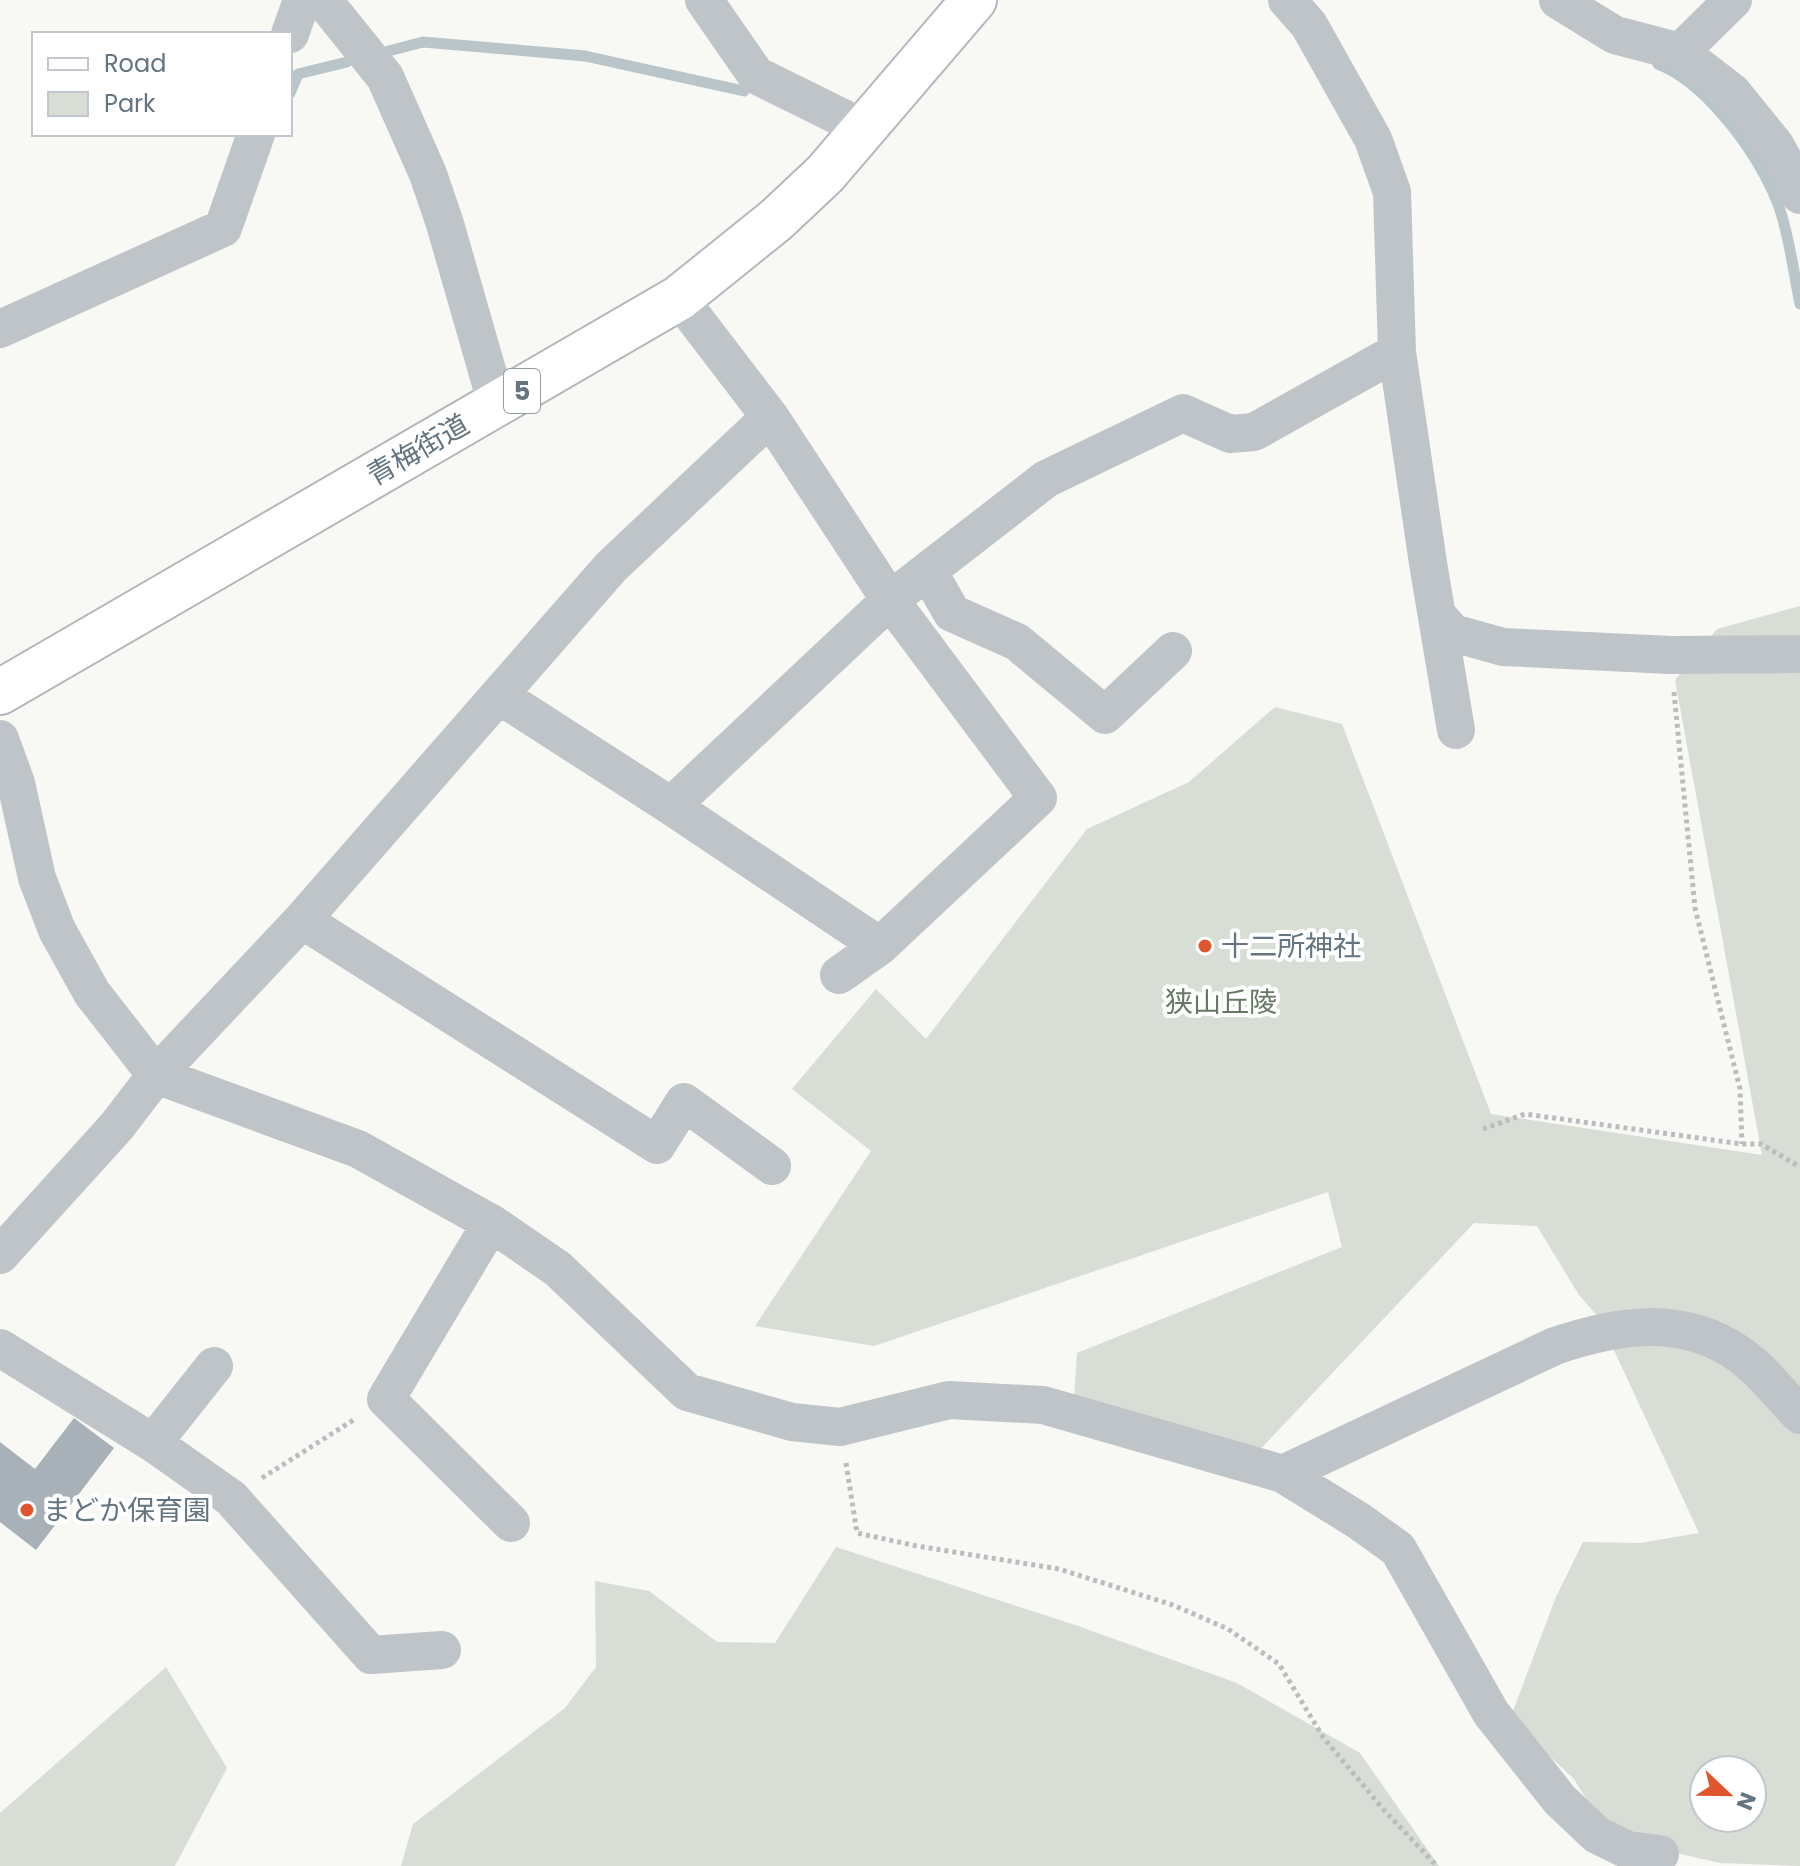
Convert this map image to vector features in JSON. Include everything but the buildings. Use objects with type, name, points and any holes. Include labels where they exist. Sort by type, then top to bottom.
[{"type":"main road","name":"青梅街道","points":[[0,692],[679,298],[776,220],[825,174],[974,0]]},
{"type":"street","points":[[291,32],[302,0]]},
{"type":"street","points":[[323,0],[385,77],[428,174],[497,405]]},
{"type":"street","points":[[704,0],[756,75],[865,129]]},
{"type":"street","points":[[1287,0],[1309,25],[1373,139],[1392,192],[1397,352],[1456,730]]},
{"type":"street","points":[[1558,0],[1615,35],[1680,52],[1732,92],[1775,145],[1800,195]]},
{"type":"street","points":[[1680,52],[1733,0]]},
{"type":"street","points":[[0,329],[223,228],[255,136]]},
{"type":"street","points":[[679,298],[770,417],[890,600],[1038,798],[880,946],[839,975]]},
{"type":"street","points":[[671,806],[890,600],[1046,479],[1183,413],[1230,434],[1254,432],[1397,352]]},
{"type":"street","points":[[0,1255],[117,1126],[156,1075],[302,920],[611,567],[770,417]]},
{"type":"street","points":[[928,571],[952,613],[1017,642],[1105,715],[1173,651]]},
{"type":"street","points":[[1437,615],[1453,633],[1503,647],[1671,655],[1800,654]]},
{"type":"street","points":[[500,696],[880,946]]},
{"type":"street","points":[[0,739],[16,783],[37,878],[57,930],[92,993],[156,1075],[358,1149],[491,1223],[558,1269],[687,1392],[792,1422],[840,1427],[949,1400],[1043,1405],[1283,1474],[1398,1549],[1491,1713],[1560,1800],[1597,1835],[1628,1850],[1660,1854]]},
{"type":"street","points":[[302,920],[657,1145],[684,1102],[772,1166]]},
{"type":"street","points":[[491,1223],[386,1399],[511,1523]]},
{"type":"street","points":[[1283,1474],[1555,1346],[1595,1332],[1669,1326],[1705,1335],[1740,1354],[1800,1415]]},
{"type":"street","points":[[0,1348],[153,1443],[231,1498],[371,1655],[442,1650]]},
{"type":"street","points":[[153,1443],[214,1366]]},
{"type":"path","points":[[1671,655],[1695,908],[1740,1089],[1742,1144]]},
{"type":"path","points":[[1483,1129],[1525,1114],[1761,1144],[1800,1167]]},
{"type":"path","points":[[231,1498],[386,1399]]},
{"type":"path","points":[[840,1427],[857,1533],[1059,1569],[1173,1605],[1228,1629],[1279,1664],[1323,1737],[1383,1809],[1437,1866]]},
{"type":"green space","name":"狭山丘陵","points":[[1800,606],[1800,1866],[1720,1863],[1610,1838],[1574,1779],[1510,1719],[1556,1597],[1583,1542],[1640,1543],[1699,1533],[1599,1318],[1579,1295],[1537,1226],[1474,1223],[1254,1456],[1074,1400],[1077,1353],[1342,1247],[1328,1192],[874,1346],[755,1326],[871,1151],[792,1089],[876,989],[926,1039],[1087,829],[1189,782],[1275,707],[1342,724],[1491,1114],[1762,1155],[1675,680],[1717,629]]},
{"type":"green space","points":[[836,1547],[1078,1626],[1237,1683],[1360,1753],[1439,1866],[401,1866],[413,1824],[565,1708],[596,1667],[595,1581],[649,1591],[717,1642],[775,1643]]},
{"type":"green space","points":[[166,1667],[227,1768],[175,1866],[0,1866],[0,1813]]},
{"type":"waterway","points":[[381,53],[423,42],[585,56],[744,91]]},
{"type":"waterway","points":[[292,88],[298,74],[347,62]]},
{"type":"waterway","points":[[1658,64],[1696,88],[1715,106],[1749,149],[1781,213],[1800,304]]},
{"type":"place","name":"十二所神社","points":[[1205,946]]},
{"type":"place","name":"まどか保育園","points":[[27,1510]]}]
